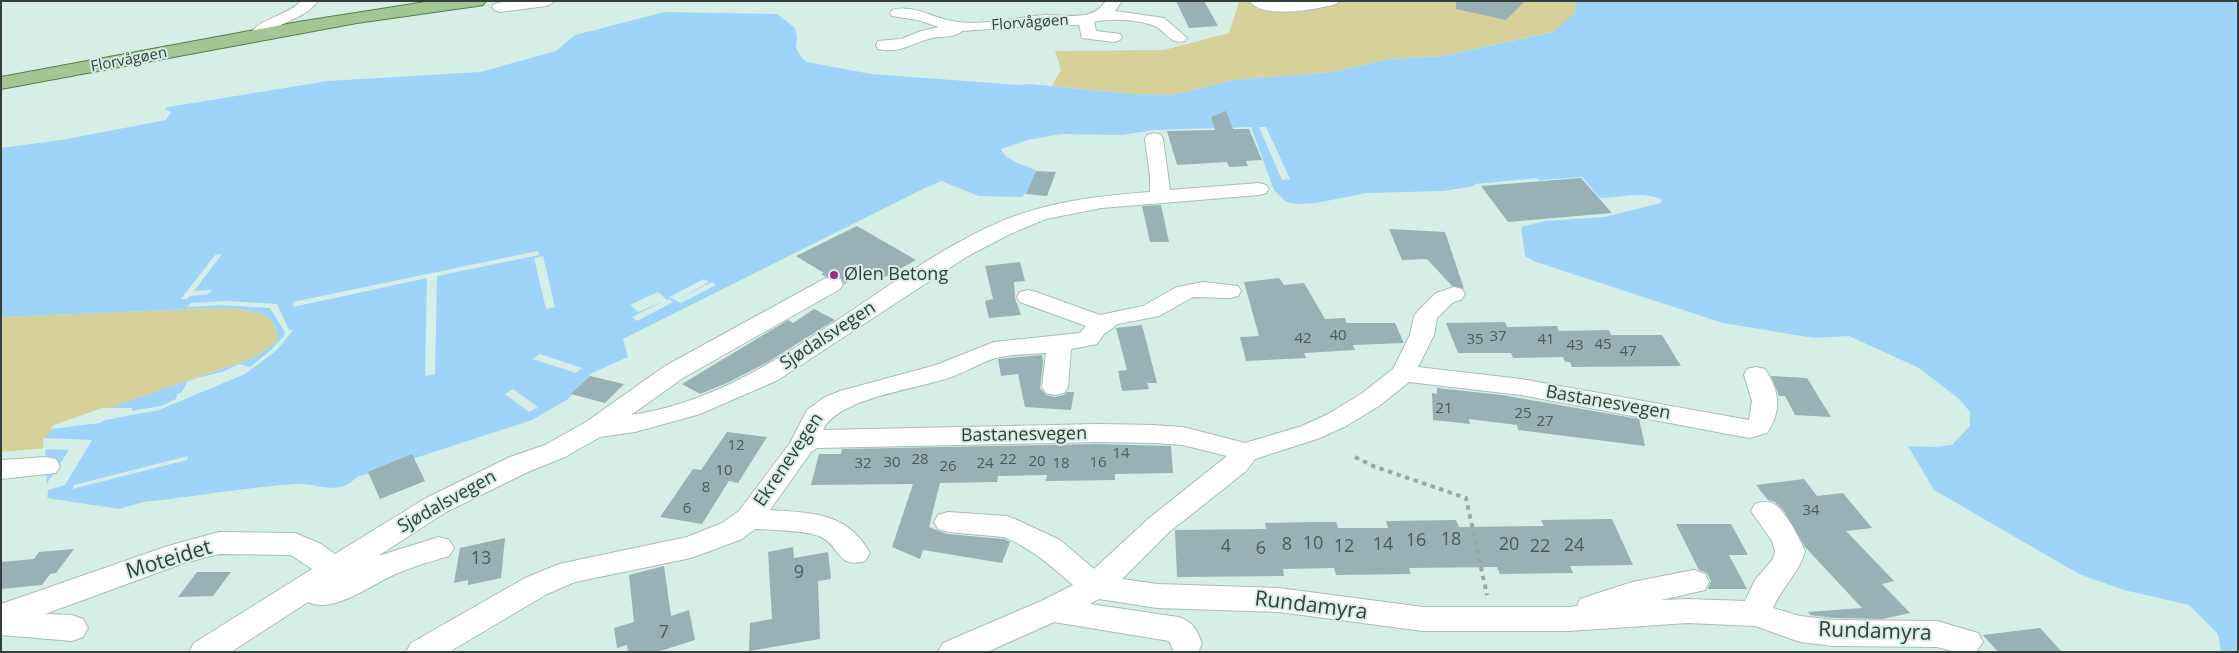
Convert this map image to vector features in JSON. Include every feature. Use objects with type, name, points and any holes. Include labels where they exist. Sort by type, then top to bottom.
[{"type":"main road","name":"Florvågøen","points":[[1,83],[363,16],[477,1]]},
{"type":"street","points":[[500,6],[546,1]]},
{"type":"street","points":[[1104,14],[1114,1]]},
{"type":"street","points":[[1258,1],[1268,6],[1288,7],[1331,1]]},
{"type":"street","name":"Florvågøen","points":[[257,35],[266,27],[299,12],[309,2]]},
{"type":"street","name":"Florvågøen","points":[[898,13],[920,15],[950,26],[974,27]]},
{"type":"street","name":"Florvågøen","points":[[884,45],[904,44],[927,34],[974,27],[1045,20],[1086,20],[1104,14]]},
{"type":"street","points":[[1104,14],[1158,21],[1179,38]]},
{"type":"street","name":"Florvågøen","points":[[1086,20],[1088,35],[1114,36]]},
{"type":"street","points":[[1154,139],[1160,178],[1160,196]]},
{"type":"street","name":"Sjødalsvegen","points":[[593,429],[635,423],[691,408],[720,397],[769,374],[960,251],[1021,221],[1074,206],[1259,187]]},
{"type":"street","name":"Sjødalsvegen","points":[[205,652],[436,505],[520,464],[555,451],[593,429],[674,372],[771,316],[832,284]]},
{"type":"street","name":"Ekrenevegen","points":[[422,652],[536,586],[570,572],[650,557],[691,547],[719,537],[749,518],[802,446],[816,416],[824,408],[849,397],[945,371],[994,350],[1059,344],[1088,339],[1101,323],[1114,316],[1151,311],[1176,296],[1201,288],[1230,291]]},
{"type":"street","points":[[954,652],[1052,610],[1095,587],[1158,526],[1236,464],[1245,452],[1311,432],[1370,400],[1403,373],[1422,335],[1426,316],[1444,298],[1454,294]]},
{"type":"street","points":[[1028,297],[1101,323]]},
{"type":"street","points":[[1055,386],[1059,344]]},
{"type":"street","name":"Bastanesvegen","points":[[1403,373],[1521,387],[1749,429],[1758,427],[1765,411],[1766,397],[1756,375]]},
{"type":"street","name":"Bastanesvegen","points":[[802,446],[810,440],[817,439],[887,439],[1088,433],[1183,436],[1245,452]]},
{"type":"street","points":[[1,470],[46,466]]},
{"type":"street","points":[[1755,614],[1766,588],[1787,563],[1790,551],[1785,538],[1765,511]]},
{"type":"street","points":[[749,518],[814,524],[833,530],[855,553]]},
{"type":"street","points":[[948,522],[1008,527],[1020,532],[1050,548],[1095,587]]},
{"type":"street","name":"Moteidet","points":[[1,617],[178,554],[219,543],[296,544],[311,552],[335,570]]},
{"type":"street","name":"Sjødalsvegen","points":[[308,588],[321,595],[334,591],[389,564],[439,548]]},
{"type":"street","name":"Rundamyra","points":[[1528,620],[1578,612],[1632,594],[1694,582]]},
{"type":"street","name":"Rundamyra","points":[[1095,587],[1157,596],[1279,600],[1423,619],[1528,620],[1688,611],[1755,614],[1800,628],[1834,634],[1936,634],[1967,642]]},
{"type":"street","points":[[1052,610],[1178,630],[1184,634],[1186,644]]},
{"type":"street","points":[[1,623],[72,628]]},
{"type":"path","points":[[1355,457],[1374,466],[1466,498],[1492,620]]},
{"type":"shaded area","points":[[1573,1],[1577,6],[1574,14],[1556,31],[1443,56],[1390,59],[1333,72],[1234,80],[1174,95],[1134,94],[1052,86],[1061,70],[1055,51],[1164,50],[1229,33],[1239,2]]},
{"type":"shaded area","points":[[218,308],[248,310],[266,317],[273,322],[277,330],[277,341],[260,354],[247,360],[55,427],[46,448],[1,452],[1,317]]},
{"type":"water","points":[[1573,1],[2238,1],[2238,652],[2221,652],[2218,634],[2189,605],[2124,590],[2079,574],[1934,490],[1908,446],[1933,447],[1952,445],[1970,426],[1970,412],[1959,399],[1919,368],[1849,336],[1814,338],[1723,323],[1536,262],[1525,256],[1521,227],[1545,221],[1604,217],[1661,203],[1662,200],[1647,195],[1600,198],[1582,177],[1480,185],[1444,191],[1367,193],[1316,203],[1298,204],[1286,202],[1274,190],[1251,127],[1155,130],[1122,135],[1060,134],[1028,140],[1001,149],[1011,160],[1036,170],[1032,186],[1022,197],[979,196],[941,181],[623,339],[628,357],[592,373],[568,399],[532,420],[357,477],[350,483],[342,486],[328,488],[305,484],[277,485],[143,502],[119,509],[47,498],[45,438],[55,427],[247,360],[260,354],[277,341],[277,330],[273,322],[258,313],[228,308],[1,317],[1,148],[61,140],[166,120],[171,112],[165,109],[168,107],[328,81],[480,72],[556,51],[575,35],[665,12],[777,14],[795,28],[797,37],[796,48],[807,62],[871,74],[1020,85],[1030,84],[1134,94],[1174,95],[1234,80],[1333,72],[1390,59],[1443,56],[1553,32],[1574,14],[1577,6]]},
{"type":"pier","points":[[1259,127],[1266,127],[1290,179],[1282,180]]},
{"type":"pier","points":[[1537,178],[1539,181],[1482,186],[1455,192],[1453,190],[1473,187],[1475,184]]},
{"type":"pier","points":[[538,251],[539,255],[437,276],[435,374],[425,376],[427,278],[293,307],[293,302]]},
{"type":"pier","points":[[222,254],[194,291],[212,290],[208,294],[181,299],[215,255]]},
{"type":"pier","points":[[543,256],[555,307],[546,309],[534,258]]},
{"type":"pier","points":[[704,279],[709,282],[682,297],[712,282],[716,285],[681,303],[669,297]]},
{"type":"pier","points":[[658,292],[667,300],[669,299],[673,302],[637,321],[632,317],[662,302],[638,312],[630,305]]},
{"type":"pier","points":[[225,301],[277,304],[289,330],[293,330],[277,350],[245,374],[159,410],[105,420],[100,423],[50,429],[54,425],[102,408],[132,408],[132,411],[161,406],[176,399],[177,394],[182,392],[187,382],[222,372],[239,364],[250,367],[270,351],[284,336],[285,332],[270,308],[220,305],[187,307],[191,303]]},
{"type":"pier","points":[[540,354],[582,368],[576,373],[533,359]]},
{"type":"pier","points":[[513,389],[538,407],[529,412],[505,394]]},
{"type":"pier","points":[[43,438],[92,440],[65,485],[48,490],[47,501],[44,499],[44,488],[69,450],[43,449]]},
{"type":"pier","points":[[188,456],[187,460],[72,489],[74,485]]},
{"type":"building","points":[[1176,1],[1204,1],[1218,26],[1189,28]]},
{"type":"building","points":[[1456,1],[1525,1],[1506,20],[1456,9]]},
{"type":"building","points":[[1226,111],[1233,129],[1249,129],[1262,160],[1246,161],[1248,166],[1229,167],[1227,162],[1177,165],[1167,131],[1215,130],[1211,117]]},
{"type":"building","points":[[1036,171],[1056,172],[1047,196],[1026,194]]},
{"type":"building","points":[[1581,178],[1612,213],[1508,222],[1481,186]]},
{"type":"building","points":[[1161,205],[1169,242],[1150,242],[1142,206]]},
{"type":"building","points":[[857,226],[916,260],[883,278],[870,270],[845,284],[840,277],[832,275],[826,277],[821,274],[824,273],[796,256]]},
{"type":"building","points":[[1389,229],[1445,232],[1464,289],[1452,286],[1427,259],[1402,260]]},
{"type":"building","points":[[1020,262],[1025,281],[1014,282],[1015,298],[1021,315],[989,318],[985,301],[993,299],[985,266]]},
{"type":"building","points":[[1279,278],[1284,285],[1304,283],[1325,319],[1345,318],[1346,323],[1395,323],[1404,343],[1353,345],[1355,350],[1304,353],[1306,358],[1246,361],[1240,337],[1259,336],[1244,282]]},
{"type":"building","points":[[814,309],[835,320],[768,362],[727,383],[700,394],[682,384],[788,320],[793,323]]},
{"type":"building","points":[[1505,322],[1507,327],[1557,326],[1559,331],[1609,330],[1611,335],[1662,335],[1681,366],[1572,367],[1570,362],[1565,362],[1563,357],[1513,358],[1511,353],[1458,353],[1446,323]]},
{"type":"building","points":[[1142,325],[1157,383],[1147,383],[1149,389],[1122,391],[1118,371],[1127,370],[1116,328]]},
{"type":"building","points":[[1042,355],[1040,388],[1046,395],[1055,397],[1064,395],[1067,392],[1074,392],[1071,410],[1025,407],[1018,374],[1001,376],[998,359]]},
{"type":"building","points":[[590,376],[624,384],[605,403],[571,394]]},
{"type":"building","points":[[1771,376],[1807,378],[1831,417],[1795,415],[1785,396],[1779,396]]},
{"type":"building","points":[[1437,388],[1502,395],[1639,419],[1645,446],[1518,430],[1517,425],[1469,419],[1470,424],[1433,420],[1432,393],[1437,394]]},
{"type":"building","points":[[727,432],[767,437],[738,483],[729,481],[702,524],[660,517],[693,469],[701,470]]},
{"type":"building","points":[[1098,444],[1171,446],[1173,473],[1115,474],[1115,480],[1046,481],[1047,475],[998,476],[997,482],[940,483],[929,527],[947,534],[1004,539],[1010,542],[1002,563],[923,550],[920,559],[892,547],[913,484],[811,485],[819,454],[841,454],[842,449]]},
{"type":"building","points":[[412,454],[425,481],[380,499],[368,472]]},
{"type":"building","points":[[1804,479],[1817,496],[1843,493],[1872,528],[1846,531],[1894,581],[1882,584],[1910,613],[1883,619],[1834,618],[1810,615],[1808,612],[1862,608],[1805,547],[1784,511],[1775,502],[1768,500],[1756,485]]},
{"type":"building","points":[[1612,519],[1633,565],[1570,566],[1573,573],[1500,574],[1497,567],[1409,568],[1411,574],[1336,575],[1334,568],[1283,569],[1284,576],[1177,577],[1175,530],[1266,529],[1265,523],[1315,522],[1336,522],[1338,528],[1388,528],[1386,521],[1456,520],[1459,527],[1544,526],[1541,520]]},
{"type":"building","points":[[1676,524],[1731,524],[1748,555],[1729,555],[1747,589],[1708,589],[1711,581],[1707,573],[1699,570]]},
{"type":"building","points":[[505,538],[501,578],[468,585],[468,580],[454,583],[460,548]]},
{"type":"building","points":[[793,547],[794,558],[828,552],[831,579],[818,581],[820,639],[749,651],[750,623],[772,619],[768,552]]},
{"type":"building","points":[[74,549],[56,573],[50,574],[42,585],[1,589],[1,562],[34,559],[39,552]]},
{"type":"building","points":[[664,566],[671,616],[689,610],[695,640],[657,652],[628,652],[627,645],[617,648],[614,628],[634,622],[629,575]]},
{"type":"building","points":[[197,572],[231,572],[213,596],[178,597]]},
{"type":"building","points":[[2040,628],[2062,652],[1998,652],[1983,635]]},
{"type":"place","name":"Ølen Betong","points":[[834,275]]}]
